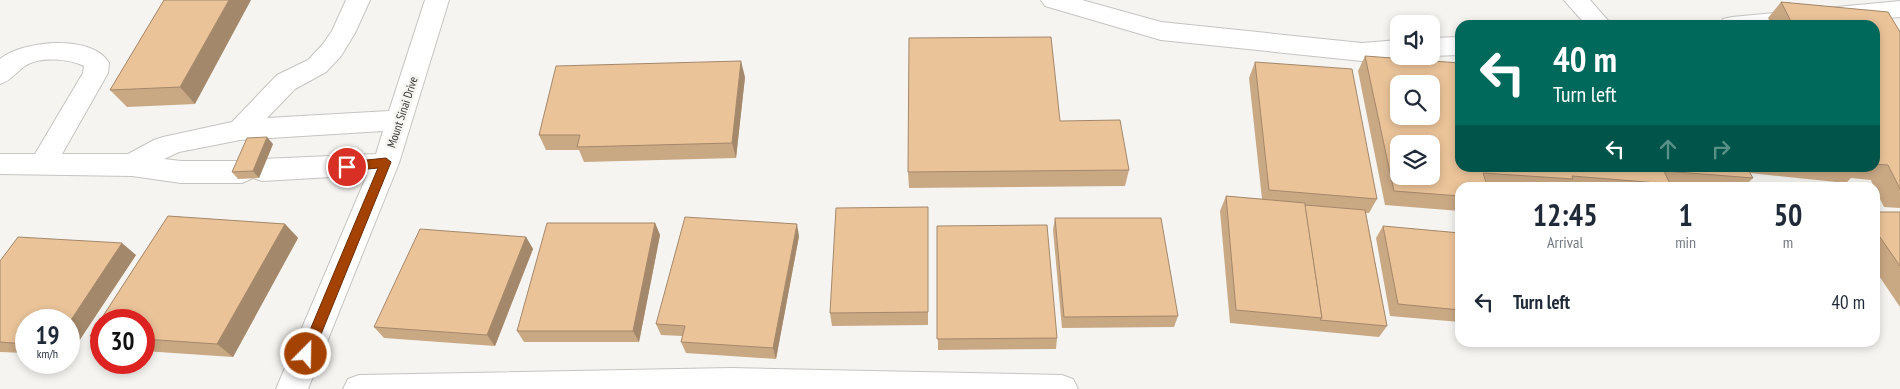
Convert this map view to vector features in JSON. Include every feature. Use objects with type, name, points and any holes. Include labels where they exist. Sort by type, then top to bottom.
[{"type":"street","points":[[240,130],[286,82],[316,66],[332,50],[343,33],[358,0]]},
{"type":"street","name":"Mount Sinai Drive","points":[[292,389],[386,162],[437,0]]},
{"type":"street","points":[[1053,0],[1161,31],[1362,52],[1390,50]]},
{"type":"street","points":[[1576,0],[1595,20]]},
{"type":"street","points":[[1784,20],[1900,9]]},
{"type":"street","points":[[1440,47],[1455,46]]},
{"type":"street","points":[[0,75],[5,68],[28,54],[45,52],[78,55],[91,58],[97,63],[95,72],[43,163]]},
{"type":"street","points":[[132,165],[164,147],[179,142],[240,130],[400,120]]},
{"type":"street","points":[[0,164],[132,165],[181,172],[347,167],[386,162]]},
{"type":"street","points":[[359,389],[731,386],[1062,389]]},
{"type":"building","points":[[164,0],[229,0],[180,87],[110,90]]},
{"type":"building","points":[[1781,2],[1888,12],[1900,32],[1900,189],[1888,165],[1880,164],[1880,20],[1790,20]]},
{"type":"building","points":[[1051,37],[1060,121],[1120,120],[1129,170],[908,172],[909,38]]},
{"type":"building","points":[[1365,56],[1390,58],[1390,65],[1440,65],[1440,62],[1455,63],[1455,172],[1664,172],[1669,182],[1572,176],[1573,179],[1483,173],[1486,182],[1455,182],[1455,196],[1394,191],[1393,185],[1440,185],[1440,135],[1390,135],[1390,172]]},
{"type":"building","points":[[741,61],[732,143],[577,147],[580,135],[539,135],[556,66]]},
{"type":"building","points":[[1255,62],[1352,69],[1377,199],[1269,190]]},
{"type":"building","points":[[267,137],[253,171],[232,172],[247,138]]},
{"type":"building","points":[[1677,172],[1749,172],[1753,178]]},
{"type":"building","points":[[1226,196],[1305,203],[1322,318],[1236,310]]},
{"type":"building","points":[[1305,205],[1365,210],[1387,326],[1320,320],[1322,318]]},
{"type":"building","points":[[928,207],[928,312],[830,313],[836,208]]},
{"type":"building","points":[[1880,212],[1900,212],[1900,266],[1880,237]]},
{"type":"building","points":[[168,216],[285,224],[217,344],[155,340],[155,309],[108,309]]},
{"type":"building","points":[[685,217],[797,224],[773,348],[681,342],[685,326],[656,324]]},
{"type":"building","points":[[1055,218],[1161,218],[1178,316],[1064,317]]},
{"type":"building","points":[[547,223],[655,223],[633,331],[517,331]]},
{"type":"building","points":[[1047,225],[1057,338],[937,339],[937,226]]},
{"type":"building","points":[[1383,226],[1455,233],[1455,310],[1398,304]]},
{"type":"building","points":[[420,229],[526,237],[487,335],[374,327]]},
{"type":"building","points":[[18,237],[122,243],[78,309],[15,309],[15,343],[0,342],[0,261]]},
{"type":"route","points":[[306,354],[386,162],[347,167]]}]
